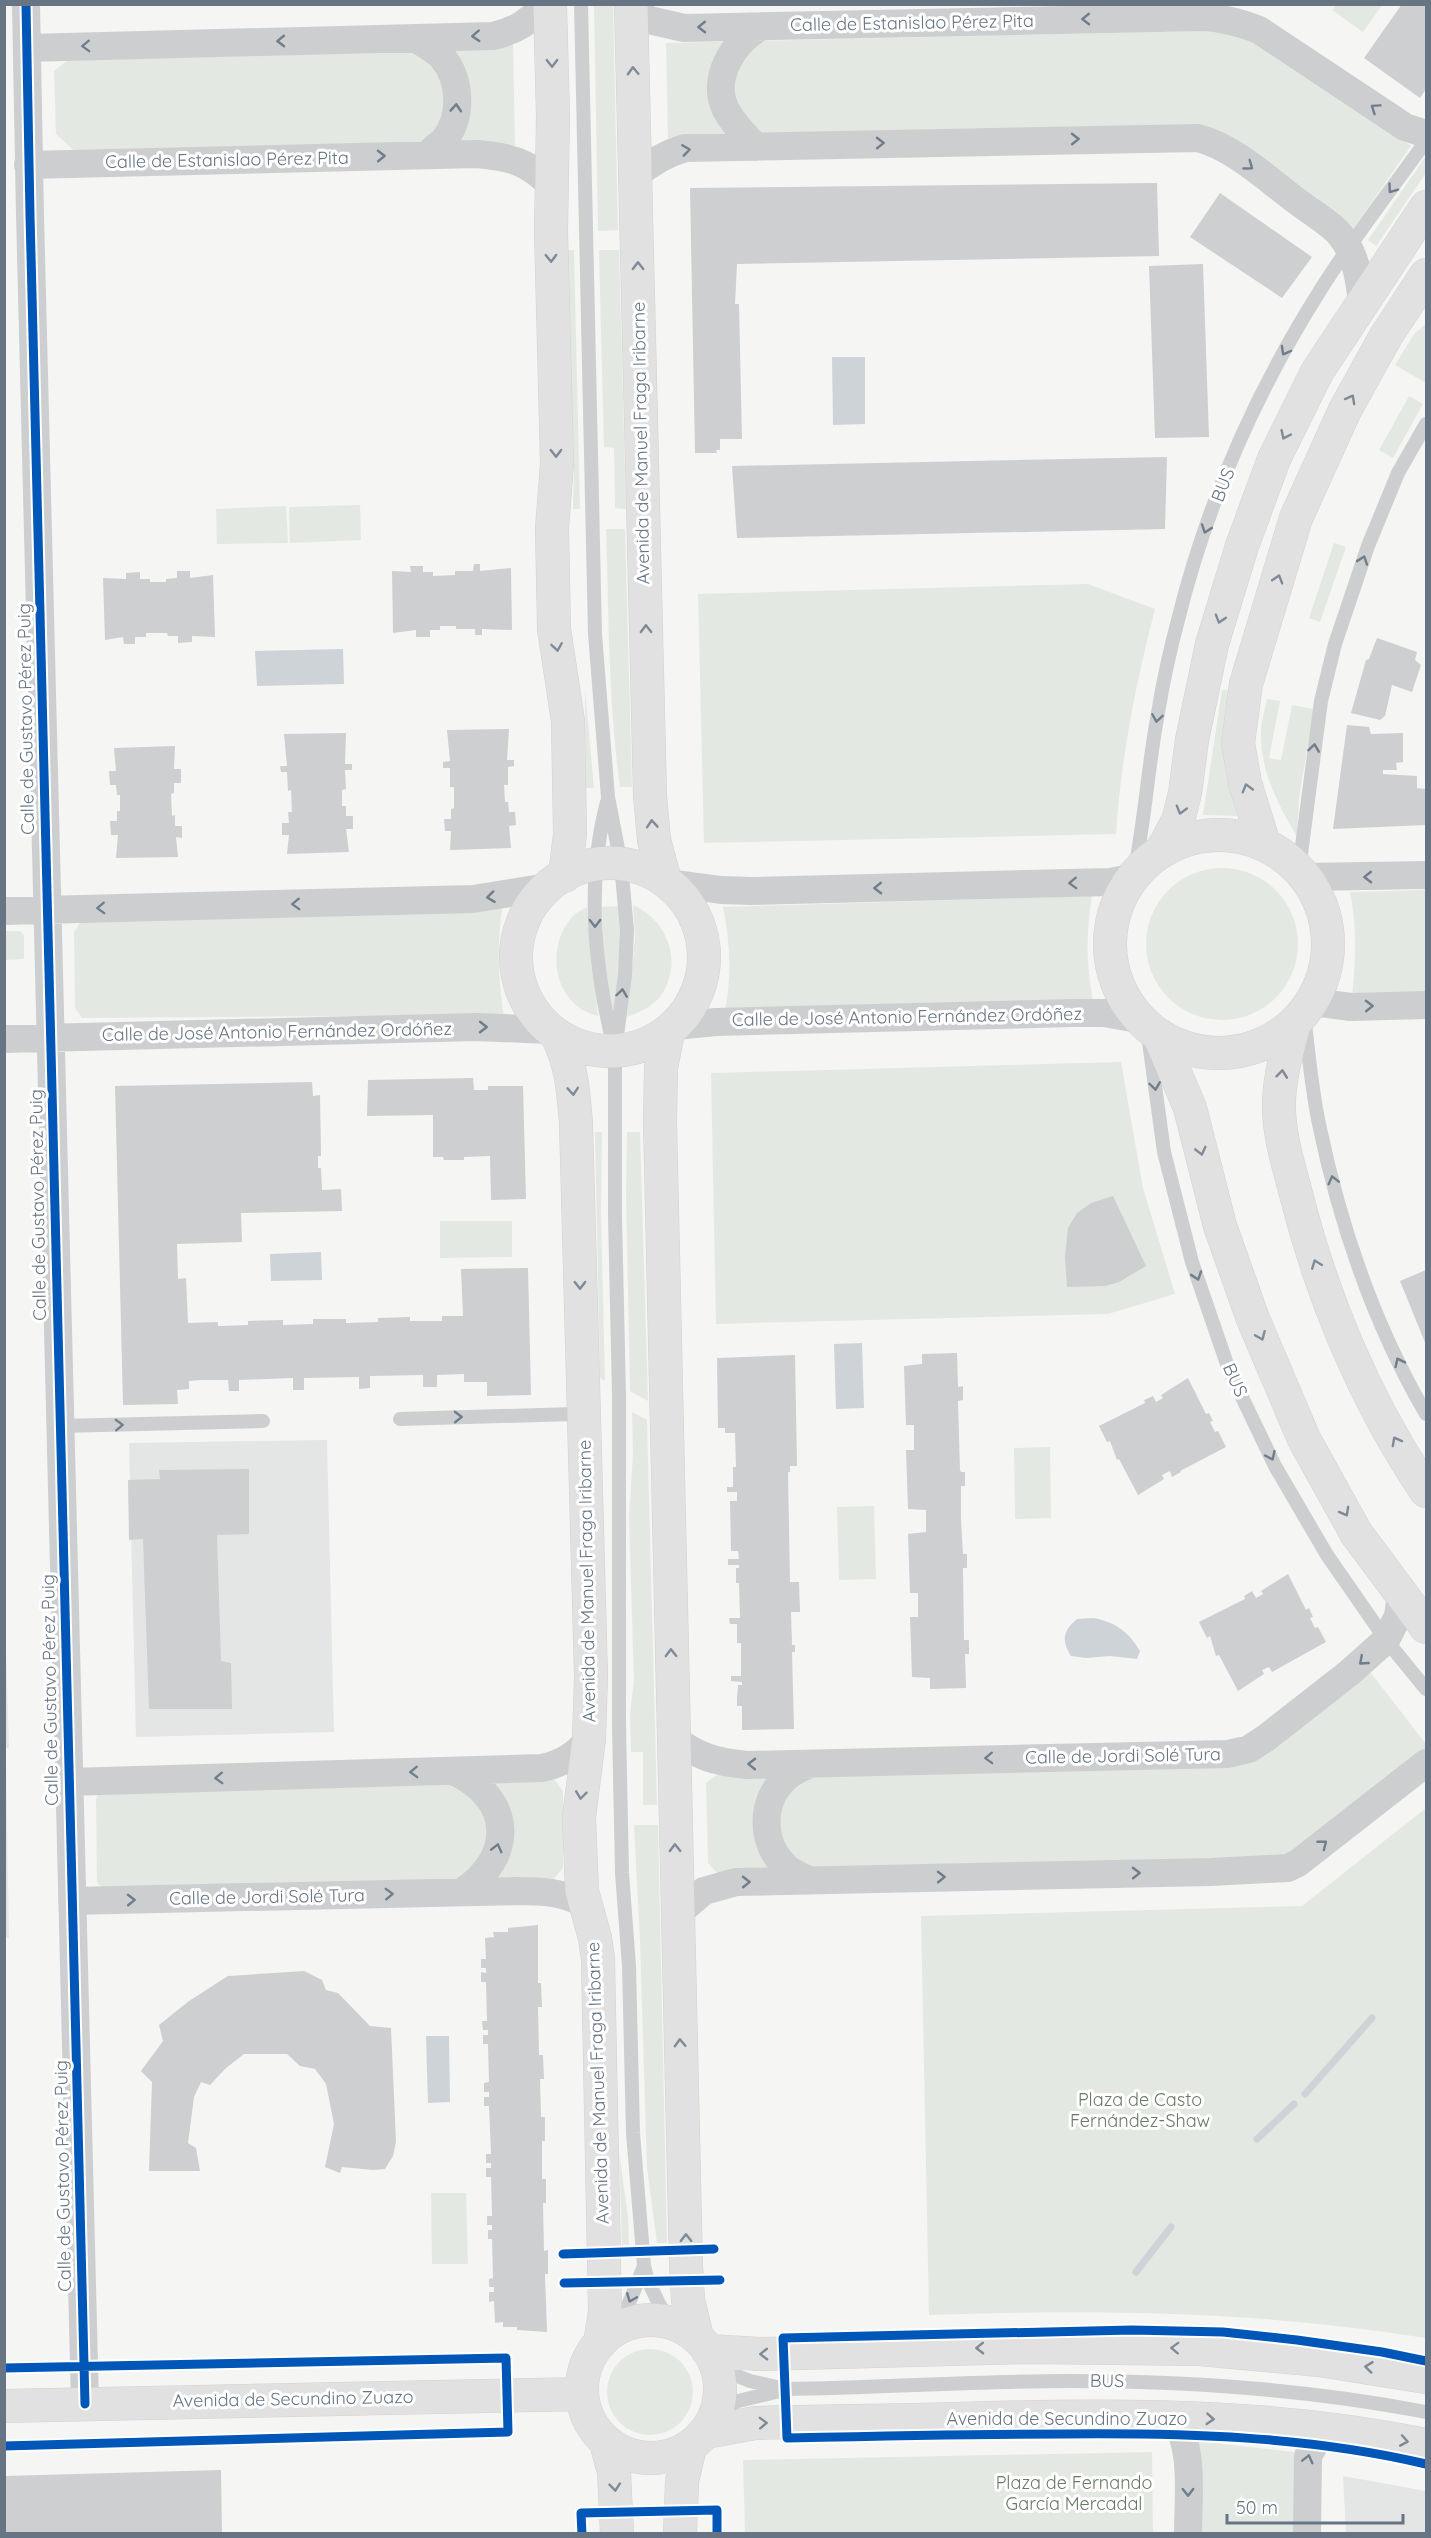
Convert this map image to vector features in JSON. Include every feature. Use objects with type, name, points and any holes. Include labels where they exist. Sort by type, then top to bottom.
[{"type":"street","name":"Calle de Gustavo Pérez Puig","points":[[26,4],[28,165],[85,2404]]},
{"type":"street","points":[[27,48],[474,37],[506,33],[525,24],[545,4]]},
{"type":"street","points":[[550,4],[557,464],[552,528],[554,628],[567,700],[570,786],[569,854],[556,881],[529,911],[522,924],[516,957],[519,979],[526,1000],[536,1016],[554,1032],[584,1048],[615,1051],[642,1046],[671,1029],[695,999],[706,956],[700,927],[693,913],[667,882]]},
{"type":"street","name":"Calle de Estanislao Pérez Pita","points":[[631,5],[649,20],[684,28],[1124,12],[1207,17],[1242,23],[1270,37],[1405,128],[1426,134]]},
{"type":"street","name":"Avenida de Manuel Fraga Iribarne","points":[[631,5],[650,796],[654,840],[667,882]]},
{"type":"street","points":[[756,147],[737,128],[725,108],[723,86],[727,62],[735,47],[750,32],[762,26]]},
{"type":"street","points":[[415,38],[440,56],[450,68],[456,86],[455,121],[445,139],[427,155]]},
{"type":"street","points":[[635,176],[649,163],[668,153],[685,148],[1198,138],[1215,144],[1242,160],[1333,228],[1349,248],[1356,265],[1362,301]]},
{"type":"street","name":"Calle de Estanislao Pérez Pita","points":[[28,165],[477,154],[502,156],[519,161],[533,168],[551,185]]},
{"type":"street","points":[[1426,207],[1334,343],[1301,402],[1275,459],[1242,546],[1212,644],[1178,821],[1162,850],[1133,876],[1119,898],[1112,916],[1109,934],[1111,965],[1121,994],[1149,1028],[1190,1108],[1220,1226],[1250,1309],[1304,1439],[1356,1533],[1426,1627]]},
{"type":"street","points":[[1264,844],[1245,783],[1238,744],[1246,684],[1296,518],[1345,410],[1415,307],[1426,275]]},
{"type":"street","points":[[1162,850],[1192,838],[1213,834],[1242,837],[1264,844],[1303,873],[1318,897],[1330,939],[1323,982],[1303,1013],[1283,1066],[1279,1108],[1281,1139],[1308,1245],[1355,1363],[1407,1463],[1426,1491]]},
{"type":"street","points":[[4,910],[473,899],[556,881],[608,865],[642,870],[667,882],[721,890],[751,891],[1110,882],[1133,876]]},
{"type":"street","points":[[1303,873],[1426,875]]},
{"type":"street","points":[[1149,1028],[1186,1049],[1215,1054],[1243,1051],[1270,1041],[1303,1013],[1351,1007],[1426,1005]]},
{"type":"street","name":"Calle de José Antonio Fernández Ordóñez","points":[[671,1029],[716,1022],[1073,1013],[1104,1013],[1149,1028]]},
{"type":"street","name":"Calle de José Antonio Fernández Ordóñez","points":[[4,1039],[476,1027],[554,1032]]},
{"type":"street","points":[[671,1029],[661,1068],[660,1122],[686,2265],[688,2300],[720,2388],[682,2481],[680,2534]]},
{"type":"street","name":"Avenida de Manuel Fraga Iribarne","points":[[554,1032],[568,1058],[572,1074],[576,1123],[591,1676],[589,1739],[579,1811],[582,1891],[596,1938],[598,1959],[605,2312],[608,2336]]},
{"type":"street","name":"Calle de Jordi Solé Tura","points":[[673,1738],[693,1753],[719,1762],[747,1765],[1228,1754],[1249,1749],[1266,1738],[1349,1673],[1386,1640],[1398,1616],[1401,1595]]},
{"type":"street","points":[[69,1782],[453,1772],[552,1766],[573,1756],[589,1739]]},
{"type":"street","points":[[677,1914],[695,1897],[722,1885],[736,1882],[1212,1872],[1288,1868],[1298,1863],[1426,1763]]},
{"type":"street","points":[[808,1880],[789,1869],[776,1856],[766,1835],[766,1821],[777,1789],[788,1776],[809,1764]]},
{"type":"street","points":[[453,1772],[480,1786],[493,1803],[500,1818],[500,1840],[494,1860],[479,1880],[462,1892]]},
{"type":"street","name":"Calle de Jordi Solé Tura","points":[[72,1901],[546,1891],[566,1895],[585,1904]]},
{"type":"street","points":[[704,2430],[669,2456],[647,2458],[625,2454],[606,2442],[589,2421],[581,2394],[583,2374],[590,2355],[608,2336],[641,2321],[668,2322],[707,2352],[760,2354],[1030,2347],[1199,2349],[1319,2360],[1426,2377]]},
{"type":"street","name":"Avenida de Secundino Zuazo","points":[[4,2406],[581,2394]]},
{"type":"street","points":[[1172,2416],[1179,2425],[1187,2449],[1188,2534]]},
{"type":"street","name":"Avenida de Secundino Zuazo","points":[[704,2430],[776,2422],[1172,2416],[1266,2422],[1426,2445]]},
{"type":"street","points":[[1307,2534],[1308,2456],[1323,2430]]},
{"type":"street","points":[[606,2442],[614,2472],[617,2534]]},
{"type":"lane","points":[[581,4],[595,634],[608,797],[608,865],[597,954],[602,991],[615,1051]]},
{"type":"lane","name":"BUS","points":[[1133,876],[1143,832],[1158,712],[1178,619],[1206,528],[1243,434],[1271,376],[1307,311],[1426,141]]},
{"type":"lane","points":[[1303,873],[1321,701],[1335,644],[1368,546],[1398,473],[1426,424]]},
{"type":"lane","points":[[608,797],[599,834],[627,941],[615,1051]]},
{"type":"lane","points":[[1303,1013],[1318,1122],[1342,1217],[1375,1311],[1426,1414]]},
{"type":"lane","name":"BUS","points":[[1149,1028],[1164,1152],[1192,1262],[1229,1370],[1275,1466],[1327,1555],[1386,1640],[1426,1689]]},
{"type":"lane","name":"Avenida de Manuel Fraga Iribarne","points":[[615,1051],[621,1850],[629,1966],[634,2158],[644,2266],[651,2288],[668,2322]]},
{"type":"lane","points":[[400,1419],[573,1414],[583,1418]]},
{"type":"lane","points":[[60,1426],[263,1420]]},
{"type":"lane","name":"Avenida de Manuel Fraga Iribarne","points":[[608,2336],[623,2318],[644,2266]]},
{"type":"lane","name":"BUS","points":[[707,2352],[757,2383],[785,2389],[1066,2381],[1208,2384],[1338,2398],[1426,2412]]},
{"type":"lane","name":"BUS","points":[[704,2430],[738,2402],[785,2389]]},
{"type":"shaded area","points":[[832,357],[865,357],[865,424],[833,425]]},
{"type":"shaded area","points":[[343,649],[344,684],[257,686],[255,651]]},
{"type":"shaded area","points":[[321,1252],[322,1280],[271,1281],[270,1254]]},
{"type":"shaded area","points":[[862,1343],[864,1408],[836,1409],[834,1344]]},
{"type":"shaded area","points":[[327,1440],[334,1732],[136,1737],[129,1443]]},
{"type":"shaded area","points":[[4,1585],[9,1748],[4,1748]]},
{"type":"shaded area","points":[[1094,1618],[1109,1622],[1126,1633],[1140,1651],[1137,1659],[1071,1656],[1066,1645],[1066,1632],[1077,1619]]},
{"type":"shaded area","points":[[426,2036],[449,2036],[450,2102],[428,2103]]},
{"type":"shaded area","points":[[1343,2476],[1426,2491],[1426,2533],[1346,2533]]},
{"type":"green space","points":[[594,5],[613,5],[618,230],[598,231]]},
{"type":"green space","points":[[1336,5],[1382,5],[1363,32],[1332,10]]},
{"type":"green space","points":[[1245,30],[1411,146],[1353,229],[1207,134],[668,140],[666,43]]},
{"type":"green space","points":[[513,43],[515,146],[81,157],[56,134],[54,71],[75,54]]},
{"type":"green space","points":[[1426,156],[1426,173],[1376,246],[1368,240]]},
{"type":"green space","points":[[568,250],[574,250],[580,509],[573,509]]},
{"type":"green space","points":[[599,250],[619,250],[626,509],[615,508],[614,448],[604,447]]},
{"type":"green space","points":[[1426,324],[1426,383],[1395,365],[1414,334]]},
{"type":"green space","points":[[1409,396],[1423,404],[1393,458],[1379,450]]},
{"type":"green space","points":[[360,505],[361,540],[290,543],[289,507]]},
{"type":"green space","points":[[286,506],[288,543],[217,544],[216,509]]},
{"type":"green space","points":[[606,529],[625,529],[632,787],[620,787],[616,755]]},
{"type":"green space","points":[[1334,543],[1346,547],[1320,622],[1309,618]]},
{"type":"green space","points":[[1088,584],[1155,609],[1130,720],[1116,834],[704,843],[698,594]]},
{"type":"green space","points":[[585,689],[594,788],[586,788]]},
{"type":"green space","points":[[1222,690],[1230,690],[1223,741],[1225,764],[1237,816],[1203,815]]},
{"type":"green space","points":[[1267,699],[1280,701],[1269,758],[1281,760],[1292,705],[1314,709],[1299,798],[1297,837],[1277,800],[1267,774],[1261,746],[1261,728]]},
{"type":"green space","points":[[1222,868],[1251,874],[1276,890],[1292,915],[1298,944],[1292,973],[1276,998],[1251,1014],[1222,1020],[1193,1014],[1168,998],[1152,973],[1146,944],[1152,915],[1168,890],[1193,874]]},
{"type":"green space","points":[[1426,890],[1426,993],[1352,995],[1355,943],[1350,892]]},
{"type":"green space","points":[[1092,896],[1088,948],[1093,1001],[725,1010],[729,984],[729,959],[723,907]]},
{"type":"green space","points":[[633,905],[645,912],[663,931],[671,955],[671,968],[668,981],[659,998],[646,1008],[627,1017],[635,938]]},
{"type":"green space","points":[[619,906],[620,960],[613,1013],[604,971],[602,907]]},
{"type":"green space","points":[[587,907],[598,1016],[583,1010],[571,1001],[563,989],[556,960],[563,930],[573,916]]},
{"type":"green space","points":[[502,908],[499,963],[504,1017],[485,1015],[82,1018],[75,1008],[74,932],[79,924],[87,919]]},
{"type":"green space","points":[[4,931],[20,931],[24,935],[24,959],[5,960]]},
{"type":"green space","points":[[1121,1062],[1143,1188],[1175,1294],[1108,1314],[716,1324],[711,1073]]},
{"type":"green space","points":[[595,1132],[602,1132],[601,1213],[605,1381],[600,1378]]},
{"type":"green space","points":[[627,1132],[640,1132],[648,1401],[630,1391]]},
{"type":"green space","points":[[440,1221],[512,1221],[512,1257],[440,1258]]},
{"type":"green space","points":[[632,1412],[647,1420],[657,1805],[643,1805],[643,1752],[631,1752],[630,1713],[634,1681],[629,1517],[633,1454]]},
{"type":"green space","points":[[1050,1447],[1051,1518],[1015,1519],[1014,1448]]},
{"type":"green space","points":[[874,1506],[876,1579],[839,1580],[837,1507]]},
{"type":"green space","points":[[1367,1668],[1426,1744],[1426,1750],[1297,1852],[1277,1861],[718,1874],[708,1863],[706,1783],[718,1774],[1230,1761]]},
{"type":"green space","points":[[6,1760],[9,1938],[5,1938],[4,1761]]},
{"type":"green space","points":[[554,1779],[563,1791],[563,1868],[553,1880],[105,1891],[97,1882],[96,1799],[103,1788]]},
{"type":"green space","name":"Plaza de Casto Fernández-Shaw","points":[[1426,1808],[1426,2338],[1302,2322],[1178,2314],[1054,2312],[929,2315],[921,1916],[1302,1906]]},
{"type":"green space","points":[[634,1825],[658,1825],[667,2243],[657,2243],[647,2168]]},
{"type":"green space","points":[[619,2152],[628,2217],[629,2245],[622,2245]]},
{"type":"green space","points":[[431,2193],[466,2193],[468,2264],[432,2264]]},
{"type":"green space","points":[[650,2349],[674,2356],[686,2368],[693,2392],[686,2416],[674,2428],[650,2435],[626,2428],[614,2416],[607,2392],[614,2368],[626,2356]]},
{"type":"green space","points":[[1195,2441],[1294,2452],[1296,2533],[1197,2533]]},
{"type":"green space","name":"Plaza de Fernando García Mercadal","points":[[1152,2452],[1153,2533],[745,2533],[743,2460]]},
{"type":"building","points":[[1402,4],[1426,4],[1426,89],[1420,98],[1364,58]]},
{"type":"building","points":[[1157,183],[1159,256],[737,264],[735,304],[739,304],[742,439],[720,439],[720,450],[716,450],[717,453],[695,453],[690,188]]},
{"type":"building","points":[[1220,193],[1312,257],[1282,298],[1190,237]]},
{"type":"building","points":[[1203,264],[1209,437],[1155,438],[1149,266]]},
{"type":"building","points":[[1167,457],[1165,529],[737,538],[732,466]]},
{"type":"building","points":[[474,564],[480,564],[480,571],[511,568],[512,630],[482,629],[482,635],[475,635],[475,629],[440,626],[440,630],[430,630],[430,637],[416,637],[416,630],[393,633],[392,571],[411,572],[410,566],[423,566],[423,572],[433,572],[433,576],[455,575],[455,571],[473,571]]},
{"type":"building","points":[[177,571],[190,571],[190,578],[213,575],[215,637],[192,636],[192,642],[178,643],[178,636],[168,636],[167,633],[146,633],[146,637],[135,637],[135,644],[124,644],[123,637],[105,640],[103,578],[126,579],[126,573],[140,572],[140,579],[150,579],[150,582],[166,582],[166,579],[177,578]]},
{"type":"building","points":[[1377,638],[1417,652],[1415,660],[1421,665],[1412,692],[1392,685],[1385,716],[1380,720],[1351,713],[1366,660],[1369,659]]},
{"type":"building","points":[[1347,725],[1369,727],[1371,734],[1403,733],[1403,762],[1396,763],[1397,770],[1383,770],[1383,774],[1417,776],[1417,788],[1426,789],[1426,825],[1333,829]]},
{"type":"building","points":[[509,729],[507,760],[514,760],[514,766],[508,767],[508,785],[504,785],[505,802],[508,802],[509,812],[515,812],[516,825],[509,826],[511,848],[450,850],[451,831],[445,831],[444,819],[451,819],[451,809],[454,808],[454,787],[450,787],[450,768],[443,768],[443,762],[450,761],[447,730]]},
{"type":"building","points":[[346,733],[345,764],[352,764],[352,770],[345,770],[346,789],[342,790],[342,806],[346,806],[346,816],[353,816],[353,829],[346,829],[349,852],[287,854],[289,835],[282,835],[282,823],[289,823],[288,812],[292,812],[287,772],[281,772],[280,766],[287,766],[284,734]]},
{"type":"building","points":[[175,746],[174,769],[181,769],[181,783],[174,783],[174,793],[171,794],[175,826],[182,826],[182,838],[176,837],[178,857],[116,858],[118,835],[111,835],[110,821],[117,821],[117,811],[120,811],[120,795],[117,795],[116,785],[110,785],[109,771],[116,771],[114,748]]},
{"type":"building","points":[[473,1078],[474,1090],[488,1090],[488,1086],[523,1086],[526,1199],[491,1200],[490,1156],[464,1157],[464,1160],[444,1160],[443,1157],[433,1157],[433,1115],[367,1116],[368,1080]]},
{"type":"building","points":[[312,1082],[313,1096],[320,1095],[321,1156],[318,1156],[318,1168],[321,1168],[322,1190],[341,1189],[342,1211],[241,1213],[242,1242],[177,1244],[178,1279],[186,1278],[188,1323],[218,1322],[218,1326],[248,1325],[248,1321],[283,1320],[283,1325],[313,1324],[313,1319],[346,1319],[346,1323],[378,1322],[378,1318],[410,1317],[410,1321],[442,1321],[442,1316],[463,1316],[461,1269],[528,1268],[531,1395],[487,1396],[487,1382],[464,1382],[464,1374],[437,1375],[437,1387],[423,1387],[423,1375],[370,1376],[370,1388],[359,1389],[359,1377],[304,1378],[304,1390],[293,1390],[293,1378],[239,1380],[239,1391],[229,1391],[228,1380],[200,1380],[189,1381],[189,1389],[177,1390],[178,1404],[123,1405],[115,1086]]},
{"type":"building","points":[[1113,1196],[1146,1266],[1119,1282],[1105,1286],[1067,1287],[1065,1257],[1068,1228],[1077,1213],[1091,1203]]},
{"type":"building","points":[[1426,1270],[1426,1345],[1400,1281]]},
{"type":"building","points":[[957,1353],[958,1387],[963,1386],[963,1400],[958,1401],[960,1470],[965,1472],[965,1486],[961,1486],[963,1554],[967,1554],[967,1568],[963,1568],[964,1640],[969,1640],[969,1654],[965,1654],[966,1688],[930,1689],[930,1678],[912,1677],[910,1617],[918,1617],[918,1593],[910,1593],[908,1534],[926,1532],[926,1510],[908,1509],[906,1450],[914,1450],[914,1425],[906,1425],[904,1366],[922,1364],[922,1354]]},
{"type":"building","points":[[795,1355],[797,1466],[790,1466],[790,1472],[788,1472],[790,1582],[799,1582],[800,1612],[791,1612],[792,1645],[795,1645],[795,1652],[792,1652],[794,1729],[742,1730],[742,1706],[737,1706],[737,1699],[738,1685],[742,1685],[742,1682],[731,1681],[731,1676],[741,1676],[741,1643],[737,1643],[737,1624],[730,1624],[729,1618],[740,1618],[739,1583],[736,1583],[736,1568],[739,1568],[739,1565],[728,1565],[728,1559],[739,1559],[738,1551],[731,1551],[730,1501],[737,1501],[737,1492],[727,1492],[727,1487],[733,1487],[733,1467],[736,1467],[735,1433],[725,1433],[725,1428],[718,1428],[717,1358]]},
{"type":"building","points":[[1188,1378],[1206,1414],[1209,1413],[1213,1421],[1210,1422],[1215,1432],[1218,1431],[1226,1447],[1172,1477],[1170,1471],[1162,1475],[1164,1479],[1138,1495],[1119,1459],[1117,1460],[1110,1441],[1107,1442],[1099,1426],[1145,1403],[1144,1400],[1153,1396],[1156,1402],[1163,1398],[1161,1395]]},
{"type":"building","points":[[249,1469],[249,1534],[217,1535],[221,1661],[231,1663],[232,1709],[149,1709],[143,1539],[129,1540],[128,1480],[160,1479],[159,1470]]},
{"type":"building","points":[[1288,1574],[1306,1610],[1309,1608],[1313,1617],[1310,1618],[1315,1628],[1318,1627],[1326,1642],[1272,1672],[1269,1667],[1262,1670],[1264,1674],[1238,1691],[1219,1655],[1216,1656],[1210,1636],[1207,1638],[1199,1622],[1245,1599],[1244,1596],[1252,1591],[1256,1598],[1263,1594],[1261,1591]]},
{"type":"building","points":[[538,1925],[538,1983],[541,1983],[542,2007],[538,2007],[539,2055],[543,2055],[544,2079],[540,2079],[541,2117],[545,2117],[545,2141],[542,2141],[542,2179],[546,2179],[546,2203],[543,2203],[544,2251],[548,2250],[548,2274],[545,2274],[547,2332],[517,2330],[517,2327],[503,2327],[503,2322],[495,2323],[494,2301],[489,2302],[489,2292],[494,2292],[494,2287],[489,2287],[489,2279],[493,2278],[492,2239],[488,2239],[488,2230],[492,2230],[492,2225],[487,2225],[487,2216],[492,2216],[491,2177],[486,2177],[486,2168],[491,2168],[491,2163],[486,2163],[486,2154],[491,2154],[489,2106],[484,2106],[484,2097],[489,2097],[489,2092],[484,2092],[484,2083],[489,2082],[488,2044],[483,2044],[483,2035],[488,2035],[488,2030],[483,2030],[482,2021],[487,2021],[486,1982],[481,1982],[481,1972],[486,1973],[486,1968],[481,1968],[481,1959],[486,1959],[485,1938],[494,1937],[493,1932],[508,1932],[508,1928]]},
{"type":"building","points":[[304,1971],[322,1980],[326,1990],[338,1993],[370,2026],[391,2028],[396,2142],[393,2156],[385,2169],[342,2167],[340,2173],[325,2167],[334,2124],[326,2084],[315,2069],[300,2066],[287,2054],[244,2054],[210,2085],[201,2082],[194,2097],[188,2143],[196,2148],[200,2171],[149,2171],[152,2082],[141,2071],[163,2041],[159,2025],[189,2001],[228,1976]]},
{"type":"building","points":[[221,2470],[222,2534],[4,2534],[4,2476]]},
{"type":"waterway","points":[[1305,2094],[1372,2018]]},
{"type":"waterway","points":[[1257,2139],[1294,2104]]},
{"type":"waterway","points":[[1136,2272],[1171,2227]]},
{"type":"cycle path","points":[[26,4],[85,2404]]},
{"type":"cycle path","points":[[563,2254],[714,2249]]},
{"type":"cycle path","points":[[564,2283],[720,2280]]},
{"type":"cycle path","points":[[1426,2361],[1382,2352],[1223,2332],[1132,2330],[783,2338],[787,2438],[1030,2434],[1201,2436],[1337,2447],[1426,2464]]},
{"type":"cycle path","points":[[4,2368],[506,2358],[508,2432],[4,2446]]},
{"type":"cycle path","points":[[582,2534],[581,2513],[717,2510],[717,2534]]}]
